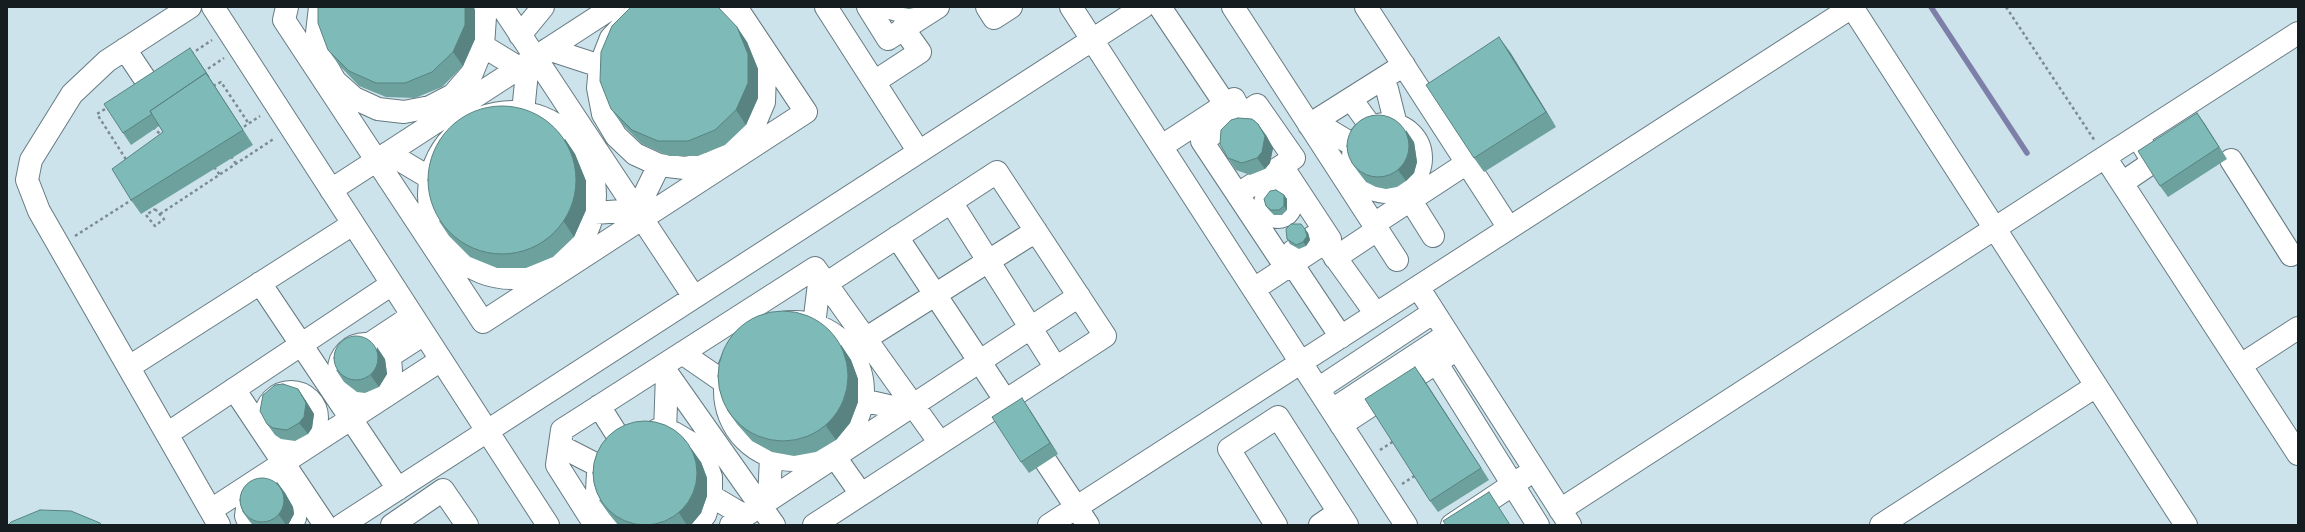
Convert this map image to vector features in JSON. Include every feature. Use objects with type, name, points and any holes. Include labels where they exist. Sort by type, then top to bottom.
[{"type":"street","points":[[190,7],[125,49],[96,70],[72,94],[31,160],[27,180],[39,211],[167,434],[217,513],[248,521],[252,494],[284,472],[383,394],[441,360]]},
{"type":"street","points":[[213,7],[548,525]]},
{"type":"street","points":[[287,7],[284,20],[332,84],[389,153],[470,303],[483,322],[639,214],[729,157],[806,112],[736,7]]},
{"type":"street","points":[[320,7],[317,33],[322,58],[332,84],[354,98],[378,109],[391,111],[404,112],[430,107],[456,111],[487,115],[516,111],[545,117],[569,133],[592,153],[596,184],[594,213],[583,240],[559,268],[541,274],[515,279],[489,276],[466,265],[442,250],[428,199],[430,178],[442,150],[461,128],[456,111],[452,95],[472,73],[483,46],[484,17],[481,7]]},
{"type":"street","points":[[502,7],[592,153],[639,214],[694,297]]},
{"type":"street","points":[[520,35],[543,7]]},
{"type":"street","points":[[331,190],[456,111],[613,7]]},
{"type":"street","points":[[640,9],[611,38],[600,66],[598,88],[603,114],[616,136],[635,154],[659,165],[685,168],[710,163],[729,157],[733,150],[753,128],[764,102],[765,72],[756,45],[739,22],[715,7]]},
{"type":"street","points":[[826,7],[919,152]]},
{"type":"street","points":[[868,7],[888,40],[897,21],[930,7]]},
{"type":"street","points":[[897,21],[938,7]]},
{"type":"street","points":[[987,7],[994,18],[1011,7]]},
{"type":"street","points":[[1071,7],[1406,525]]},
{"type":"street","points":[[342,525],[1142,7]]},
{"type":"street","points":[[1160,7],[1275,196],[1341,337],[1342,373],[1361,402]]},
{"type":"street","points":[[1233,7],[1352,179],[1374,224],[1397,260]]},
{"type":"street","points":[[1366,7],[1509,228]]},
{"type":"street","points":[[1049,525],[1082,516],[1301,362],[1852,7],[1994,230],[2186,525]]},
{"type":"street","points":[[874,82],[920,52],[897,21]]},
{"type":"street","points":[[1418,287],[1565,517],[1994,230],[2298,33]]},
{"type":"street","points":[[483,46],[533,59],[600,66]]},
{"type":"street","points":[[125,49],[147,82]]},
{"type":"street","points":[[523,112],[533,59]]},
{"type":"street","points":[[1312,123],[1404,65]]},
{"type":"street","points":[[1387,89],[1396,125]]},
{"type":"street","points":[[1351,99],[1372,128]]},
{"type":"street","points":[[764,102],[790,122]]},
{"type":"street","points":[[389,153],[391,111]]},
{"type":"street","points":[[1312,123],[1355,146]]},
{"type":"street","points":[[1352,179],[1355,146],[1364,132],[1385,124],[1396,125],[1406,129],[1417,138],[1421,158],[1418,170],[1406,194]]},
{"type":"street","points":[[592,153],[616,136]]},
{"type":"street","points":[[2122,183],[2153,162],[2137,136]]},
{"type":"street","points":[[1275,196],[1202,141],[1204,140],[1275,196],[1380,311],[1425,363],[1513,484],[1538,525]]},
{"type":"street","points":[[1162,146],[1275,196],[1374,224]]},
{"type":"street","points":[[389,153],[430,178]]},
{"type":"street","points":[[2106,157],[2298,454]]},
{"type":"street","points":[[2231,160],[2291,255]]},
{"type":"street","points":[[1374,224],[1406,194],[1441,180],[1467,163]]},
{"type":"street","points":[[639,214],[659,165]]},
{"type":"street","points":[[1418,170],[1441,180]]},
{"type":"street","points":[[814,325],[823,279],[897,237],[997,172],[1105,336],[814,525]]},
{"type":"street","points":[[1352,179],[1363,182],[1380,190],[1406,194],[1433,236]]},
{"type":"street","points":[[1374,224],[1380,190]]},
{"type":"street","points":[[1254,289],[1275,196]]},
{"type":"street","points":[[951,202],[1056,368]]},
{"type":"street","points":[[594,213],[639,214]]},
{"type":"street","points":[[129,367],[353,224]]},
{"type":"street","points":[[858,346],[858,364],[863,385],[862,407],[853,427],[839,444],[818,456],[795,460],[771,457],[750,446],[735,428],[726,406],[724,382],[732,360],[746,340],[763,329],[787,322],[814,325],[830,331],[846,345],[858,346],[1036,231]]},
{"type":"street","points":[[897,237],[1082,516]]},
{"type":"street","points":[[604,524],[557,465],[562,430],[599,406],[664,370],[682,353],[815,268],[823,279],[858,346],[940,443]]},
{"type":"street","points":[[470,303],[489,276]]},
{"type":"street","points":[[260,284],[318,370],[344,391],[373,395],[383,394]]},
{"type":"street","points":[[167,434],[392,284]]},
{"type":"street","points":[[751,512],[1078,296]]},
{"type":"street","points":[[750,310],[763,329]]},
{"type":"street","points":[[1318,389],[1434,312]]},
{"type":"street","points":[[334,322],[355,349]]},
{"type":"street","points":[[251,415],[318,370],[355,349],[418,325]]},
{"type":"street","points":[[387,358],[418,325]]},
{"type":"street","points":[[2241,366],[2298,328]]},
{"type":"street","points":[[1341,337],[1373,352],[1392,381]]},
{"type":"street","points":[[1336,417],[1392,381],[1425,363],[1453,341]]},
{"type":"street","points":[[383,394],[390,377],[390,368],[387,358],[377,347],[355,349],[339,369],[350,421],[398,489]]},
{"type":"street","points":[[682,353],[724,382]]},
{"type":"street","points":[[664,370],[665,432]]},
{"type":"street","points":[[664,370],[708,448],[751,512]]},
{"type":"street","points":[[261,372],[276,397]]},
{"type":"street","points":[[1881,525],[2096,386]]},
{"type":"street","points":[[234,389],[284,472],[319,525]]},
{"type":"street","points":[[315,413],[344,391]]},
{"type":"street","points":[[217,513],[284,472],[310,435],[315,413],[307,397],[300,393],[276,397]]},
{"type":"street","points":[[276,397],[264,418],[284,472],[326,525]]},
{"type":"street","points":[[862,400],[909,408]]},
{"type":"street","points":[[599,406],[621,441]]},
{"type":"street","points":[[315,413],[350,421]]},
{"type":"street","points":[[1276,525],[1229,449],[1278,417],[1343,519],[1320,525]]},
{"type":"street","points":[[696,525],[704,515],[711,496],[711,476],[704,458],[708,448],[735,428]]},
{"type":"street","points":[[604,524],[597,491],[598,473],[606,456],[621,441],[635,433],[654,430],[674,433],[691,443],[708,448]]},
{"type":"street","points":[[560,446],[601,467]]},
{"type":"street","points":[[751,512],[771,457]]},
{"type":"street","points":[[835,457],[861,494]]},
{"type":"street","points":[[1452,525],[1535,469]]},
{"type":"street","points":[[392,525],[443,490],[467,525]]},
{"type":"street","points":[[711,496],[751,512],[774,525]]},
{"type":"street","points":[[451,502],[455,525]]},
{"type":"path","points":[[2006,7],[2106,157]]},
{"type":"path","points":[[184,58],[228,30]]},
{"type":"path","points":[[197,76],[240,48]]},
{"type":"path","points":[[210,88],[221,82],[249,124]]},
{"type":"path","points":[[116,102],[97,114],[129,166]]},
{"type":"path","points":[[233,134],[276,106]]},
{"type":"path","points":[[149,121],[165,142]]},
{"type":"path","points":[[152,126],[158,122]]},
{"type":"path","points":[[160,214],[291,128]]},
{"type":"path","points":[[161,136],[164,133]]},
{"type":"path","points":[[228,152],[236,164]]},
{"type":"path","points":[[211,164],[220,175]]},
{"type":"path","points":[[60,246],[135,197]]},
{"type":"path","points":[[155,209],[160,214],[164,219],[154,226],[146,215],[155,209]]},
{"type":"building","points":[[318,7],[465,7],[465,25],[453,52],[432,72],[405,83],[376,83],[349,71],[328,50],[318,23]]},
{"type":"building","points":[[631,7],[718,7],[737,27],[748,54],[748,83],[736,110],[715,130],[688,141],[658,141],[632,130],[611,109],[600,81],[601,52],[612,26]]},
{"type":"building","points":[[1499,37],[1546,112],[1474,158],[1426,85]]},
{"type":"building","points":[[190,48],[209,77],[206,73],[150,111],[152,114],[123,133],[104,104]]},
{"type":"building","points":[[206,73],[243,130],[131,200],[112,169],[163,132],[150,111]]},
{"type":"building","points":[[495,106],[509,106],[523,109],[537,115],[549,123],[559,133],[567,145],[573,159],[576,180],[575,194],[567,215],[559,227],[549,237],[537,245],[523,251],[509,254],[495,254],[481,251],[467,245],[455,237],[445,227],[437,215],[431,201],[428,187],[428,173],[431,159],[437,145],[445,133],[455,123],[467,115],[481,109]]},
{"type":"building","points":[[2197,113],[2219,147],[2160,186],[2138,151]]},
{"type":"building","points":[[1378,115],[1390,117],[1400,124],[1407,134],[1409,146],[1407,158],[1400,168],[1390,175],[1378,177],[1366,175],[1356,168],[1349,158],[1347,146],[1349,134],[1356,124],[1366,117]]},
{"type":"building","points":[[1238,118],[1252,119],[1258,124],[1265,136],[1262,152],[1257,158],[1242,163],[1228,158],[1220,144],[1221,130],[1231,120]]},
{"type":"building","points":[[1276,190],[1284,195],[1284,206],[1279,210],[1271,210],[1266,206],[1264,199],[1270,191]]},
{"type":"building","points":[[1291,224],[1301,224],[1305,229],[1307,236],[1303,242],[1296,245],[1287,239],[1286,229]]},
{"type":"building","points":[[783,311],[808,316],[829,330],[843,351],[848,376],[843,401],[829,422],[808,436],[783,441],[758,436],[737,422],[723,401],[718,376],[723,351],[737,330],[758,316]]},
{"type":"building","points":[[352,336],[360,336],[365,337],[372,342],[377,349],[377,367],[372,374],[365,379],[352,380],[344,377],[337,370],[334,362],[334,354],[337,346],[344,339]]},
{"type":"building","points":[[1415,367],[1481,468],[1430,501],[1365,399]]},
{"type":"building","points":[[283,384],[298,389],[306,403],[304,417],[299,423],[287,430],[273,428],[267,424],[260,411],[263,395],[275,385]]},
{"type":"building","points":[[1022,398],[1050,443],[1021,462],[992,417]]},
{"type":"building","points":[[645,421],[665,425],[682,436],[693,453],[697,473],[693,493],[682,510],[665,521],[645,525],[625,521],[608,510],[597,493],[593,473],[597,453],[608,436],[625,425]]},
{"type":"building","points":[[258,478],[266,478],[271,479],[278,484],[283,491],[283,509],[278,516],[271,521],[258,522],[250,519],[243,512],[240,504],[240,496],[243,488],[250,481]]},
{"type":"building","points":[[1489,492],[1510,525],[1446,525],[1443,521]]},
{"type":"building","points":[[40,510],[71,511],[102,525],[8,525],[11,522]]},
{"type":"waterway","points":[[1931,7],[2027,153]]}]
